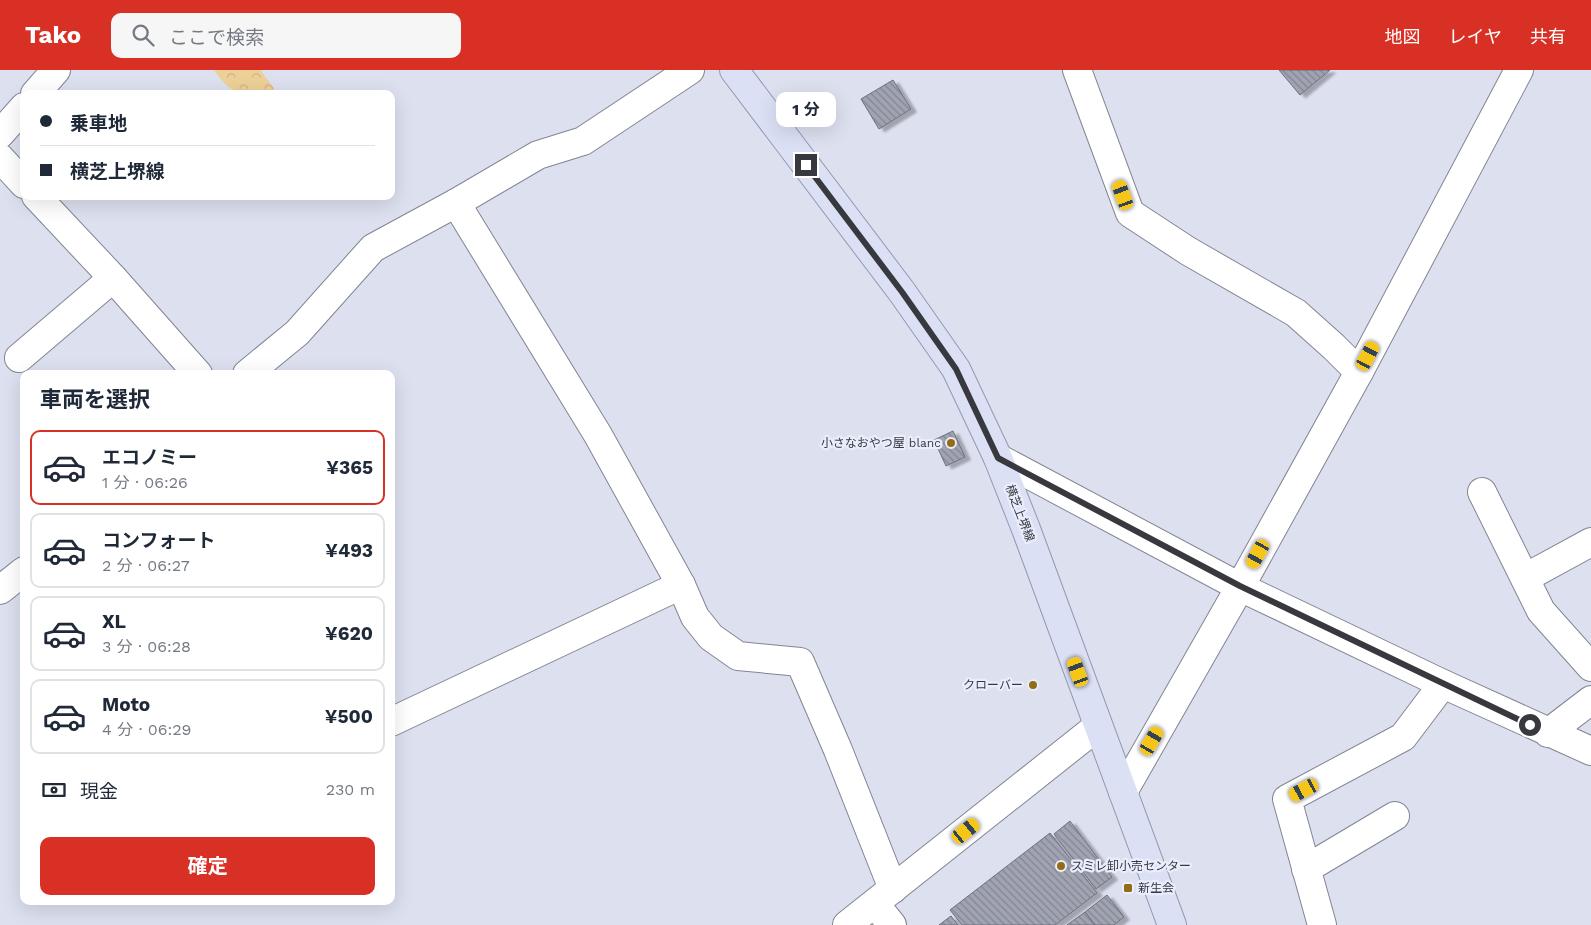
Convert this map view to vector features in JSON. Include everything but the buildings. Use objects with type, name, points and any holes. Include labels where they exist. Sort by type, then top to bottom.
[{"type":"main road","name":"横芝上堺線","points":[[734,70],[902,292],[956,369],[998,458],[1030,538],[1170,924]]},
{"type":"street","points":[[38,90],[56,70]]},
{"type":"street","points":[[252,370],[296,333],[373,248],[456,203],[538,155],[583,141],[690,70]]},
{"type":"street","points":[[1078,70],[1130,213],[1188,251],[1296,313],[1359,372]]},
{"type":"street","points":[[1123,792],[1359,372],[1519,70]]},
{"type":"street","points":[[0,134],[20,112]]},
{"type":"street","points":[[0,158],[20,180]]},
{"type":"street","points":[[40,200],[113,278],[194,370]]},
{"type":"street","points":[[456,203],[598,435],[681,585],[695,617],[711,637],[738,656],[800,662],[838,750],[887,906]]},
{"type":"street","points":[[19,358],[113,278]]},
{"type":"street","points":[[998,458],[1240,586],[1442,684],[1591,752]]},
{"type":"street","points":[[1482,492],[1541,611],[1591,667]]},
{"type":"street","points":[[1525,578],[1591,542]]},
{"type":"street","points":[[0,590],[20,574]]},
{"type":"street","points":[[395,720],[681,585]]},
{"type":"street","points":[[1322,925],[1287,799],[1403,737],[1442,684]]},
{"type":"street","points":[[1548,733],[1591,700]]},
{"type":"street","points":[[848,925],[887,906],[1098,726]]},
{"type":"street","points":[[1306,869],[1395,816]]},
{"type":"green space","points":[[214,70],[263,70],[261,71],[275,90],[234,90],[221,80]]},
{"type":"place","name":"小さなおやつ屋 blanc","points":[[951,443]]},
{"type":"place","name":"クローバー","points":[[1033,685]]},
{"type":"place","name":"スミレ卸小売センター","points":[[1061,866]]},
{"type":"place","name":"新生会","points":[[1128,888]]},
{"type":"route","points":[[806,165],[902,292],[956,369],[998,458],[1240,586],[1530,725]]}]
